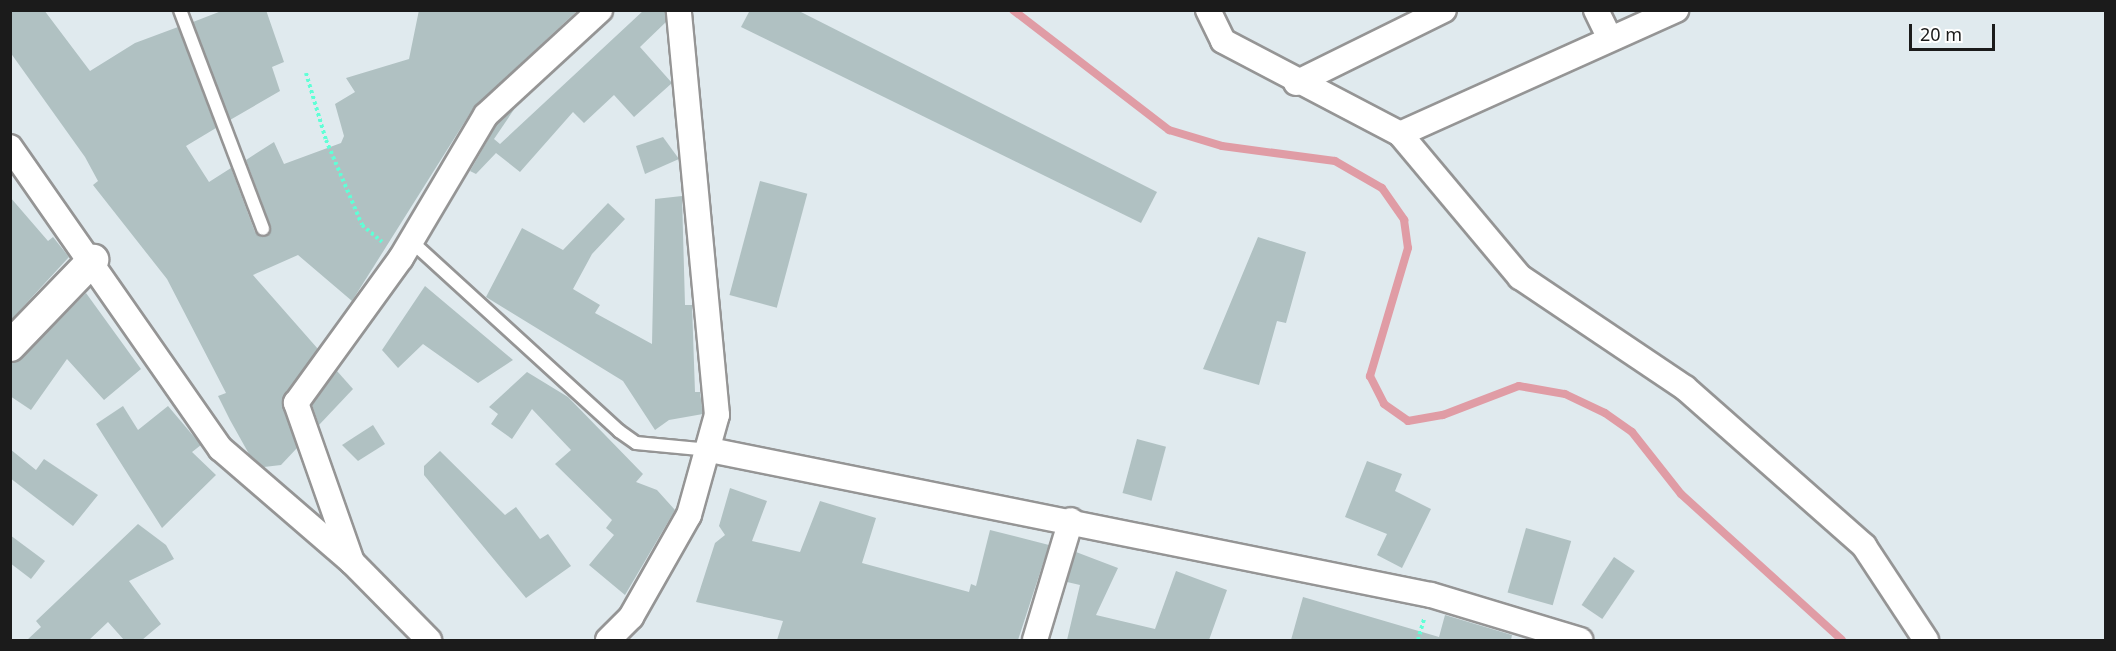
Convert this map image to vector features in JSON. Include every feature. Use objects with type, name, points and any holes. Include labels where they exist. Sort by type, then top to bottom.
[{"type":"street","points":[[352,562],[296,403],[406,250],[486,115],[600,10]]},
{"type":"street","points":[[608,640],[631,617],[675,542],[710,450],[717,415],[679,10]]},
{"type":"street","points":[[1208,10],[1223,41],[1296,83],[1400,134],[1520,277],[1685,388],[1864,546],[1926,640]]},
{"type":"street","points":[[1296,83],[1444,10]]},
{"type":"street","points":[[1596,10],[1610,39]]},
{"type":"street","points":[[1400,134],[1676,10]]},
{"type":"street","points":[[10,147],[93,260],[220,449],[352,562],[429,640]]},
{"type":"street","points":[[10,346],[93,260]]},
{"type":"street","points":[[710,450],[1071,520],[1431,595],[1580,640]]},
{"type":"street","points":[[1035,640],[1071,520]]},
{"type":"lane","points":[[180,10],[263,229]]},
{"type":"lane","points":[[406,250],[636,443],[710,450]]},
{"type":"path","points":[[306,73],[326,140],[362,225],[406,250]]},
{"type":"building","points":[[10,10],[44,10],[90,71],[135,43],[178,27],[216,128],[186,146],[209,182],[231,168],[255,232],[262,237],[271,227],[246,160],[274,142],[284,164],[341,143],[344,136],[335,104],[355,92],[346,78],[409,59],[419,10],[578,10],[474,107],[352,301],[298,255],[253,275],[318,349],[282,400],[297,448],[281,465],[264,467],[249,454],[230,420],[218,396],[226,393],[167,279],[93,185],[98,181],[85,157],[10,52]]},
{"type":"building","points":[[224,10],[266,10],[284,62],[272,67],[280,91],[230,120],[193,22]]},
{"type":"building","points":[[644,10],[665,10],[666,22],[640,47],[672,83],[634,117],[614,95],[584,123],[573,112],[520,172],[496,153],[476,174],[470,171],[497,124],[515,108],[494,139],[500,144]]},
{"type":"building","points":[[750,10],[797,10],[1157,192],[1141,223],[741,27]]},
{"type":"building","points":[[663,137],[679,159],[645,174],[636,146]]},
{"type":"building","points":[[760,181],[807,194],[777,308],[729,295]]},
{"type":"building","points":[[682,196],[685,305],[692,305],[695,392],[700,392],[703,414],[669,420],[655,430],[623,381],[486,297],[522,228],[563,250],[608,203],[625,219],[592,254],[573,289],[600,305],[595,313],[652,344],[655,199]]},
{"type":"building","points":[[10,197],[48,241],[53,237],[69,257],[10,321]]},
{"type":"building","points":[[1258,237],[1306,252],[1286,323],[1277,321],[1259,385],[1203,369]]},
{"type":"building","points":[[425,286],[513,360],[478,383],[423,344],[398,368],[382,350]]},
{"type":"building","points":[[86,293],[141,369],[104,400],[67,359],[31,410],[10,396],[10,363],[22,358]]},
{"type":"building","points":[[337,371],[353,389],[319,425],[312,405]]},
{"type":"building","points":[[527,372],[568,397],[643,474],[636,482],[657,490],[675,510],[625,595],[589,565],[614,535],[606,528],[612,520],[555,464],[571,450],[532,409],[512,439],[491,424],[498,414],[489,407]]},
{"type":"building","points":[[123,406],[138,430],[168,406],[201,445],[192,452],[216,475],[162,528],[96,424]]},
{"type":"building","points":[[373,425],[385,444],[358,461],[342,445]]},
{"type":"building","points":[[1137,439],[1166,447],[1151,501],[1123,493]]},
{"type":"building","points":[[10,449],[36,470],[44,459],[98,495],[73,526],[10,478]]},
{"type":"building","points":[[440,451],[505,515],[516,507],[540,539],[548,534],[571,566],[526,598],[424,475],[424,466]]},
{"type":"building","points":[[1367,461],[1402,474],[1395,491],[1431,509],[1402,568],[1377,555],[1387,534],[1345,517]]},
{"type":"building","points":[[730,488],[767,501],[752,541],[800,552],[820,501],[876,518],[862,563],[969,592],[971,584],[976,586],[990,530],[1049,545],[1018,640],[777,640],[783,621],[696,602],[715,543],[725,535],[719,526]]},
{"type":"building","points":[[138,524],[166,545],[174,559],[129,581],[161,624],[142,640],[124,640],[108,622],[89,640],[27,640],[41,627],[36,621]]},
{"type":"building","points":[[1526,528],[1571,541],[1553,605],[1508,592]]},
{"type":"building","points":[[10,535],[45,561],[31,579],[10,563]]},
{"type":"building","points":[[1076,552],[1118,568],[1096,615],[1155,629],[1176,571],[1227,590],[1209,640],[1067,640],[1080,585],[1067,582]]},
{"type":"building","points":[[1614,557],[1635,571],[1602,619],[1582,605]]},
{"type":"building","points":[[1303,597],[1439,637],[1445,615],[1512,635],[1511,640],[1291,640]]},
{"type":"waterway","points":[[1013,10],[1169,130],[1222,146],[1335,161],[1382,188],[1404,220],[1408,248],[1370,376],[1384,404],[1408,421],[1443,415],[1519,386],[1565,394],[1605,413],[1632,432],[1681,494],[1842,640]]}]
